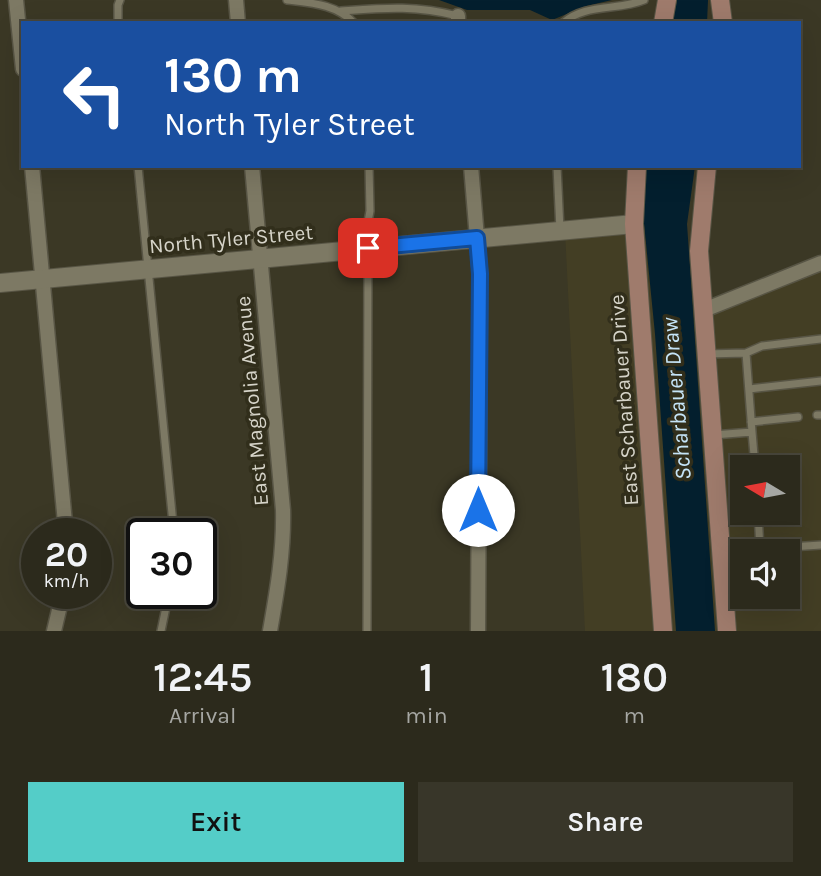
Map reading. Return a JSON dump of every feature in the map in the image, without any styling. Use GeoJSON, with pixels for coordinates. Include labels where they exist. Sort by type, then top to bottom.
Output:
{"type":"FeatureCollection","features":[{"type":"Feature","properties":{"kind":"main road"},"geometry":{"type":"LineString","coordinates":[[663,21],[667,0]]}},
{"type":"Feature","properties":{"kind":"main road"},"geometry":{"type":"LineString","coordinates":[[720,0],[723,21]]}},
{"type":"Feature","properties":{"kind":"main road","name":"East Scharbauer Drive"},"geometry":{"type":"LineString","coordinates":[[637,168],[635,224],[663,631]]}},
{"type":"Feature","properties":{"kind":"main road"},"geometry":{"type":"LineString","coordinates":[[706,168],[699,251],[727,631]]}},
{"type":"Feature","properties":{"kind":"street"},"geometry":{"type":"LineString","coordinates":[[16,0],[21,49]]}},
{"type":"Feature","properties":{"kind":"street"},"geometry":{"type":"LineString","coordinates":[[236,0],[238,21]]}},
{"type":"Feature","properties":{"kind":"street"},"geometry":{"type":"LineString","coordinates":[[32,168],[65,518]]}},
{"type":"Feature","properties":{"kind":"street","name":"East Magnolia Avenue"},"geometry":{"type":"LineString","coordinates":[[252,168],[284,529],[281,568],[270,631]]}},
{"type":"Feature","properties":{"kind":"street"},"geometry":{"type":"LineString","coordinates":[[471,168],[480,274],[478,631]]}},
{"type":"Feature","properties":{"kind":"street","name":"North Tyler Street"},"geometry":{"type":"LineString","coordinates":[[0,283],[635,224]]}},
{"type":"Feature","properties":{"kind":"street"},"geometry":{"type":"LineString","coordinates":[[704,310],[821,264]]}},
{"type":"Feature","properties":{"kind":"street"},"geometry":{"type":"LineString","coordinates":[[54,631],[59,609]]}},
{"type":"Feature","properties":{"kind":"lane"},"geometry":{"type":"LineString","coordinates":[[118,21],[117,5],[120,0]]}},
{"type":"Feature","properties":{"kind":"lane"},"geometry":{"type":"LineString","coordinates":[[287,0],[341,11],[401,7],[438,11],[458,19]]}},
{"type":"Feature","properties":{"kind":"lane"},"geometry":{"type":"LineString","coordinates":[[566,21],[582,11],[608,9],[644,0]]}},
{"type":"Feature","properties":{"kind":"lane"},"geometry":{"type":"LineString","coordinates":[[341,11],[352,21]]}},
{"type":"Feature","properties":{"kind":"lane"},"geometry":{"type":"LineString","coordinates":[[138,168],[172,518]]}},
{"type":"Feature","properties":{"kind":"lane"},"geometry":{"type":"LineString","coordinates":[[367,631],[365,249],[370,211],[369,168]]}},
{"type":"Feature","properties":{"kind":"lane"},"geometry":{"type":"LineString","coordinates":[[557,168],[560,231]]}},
{"type":"Feature","properties":{"kind":"lane"},"geometry":{"type":"LineString","coordinates":[[706,354],[746,353],[762,346],[821,339]]}},
{"type":"Feature","properties":{"kind":"lane"},"geometry":{"type":"LineString","coordinates":[[746,353],[754,455]]}},
{"type":"Feature","properties":{"kind":"lane"},"geometry":{"type":"LineString","coordinates":[[749,389],[821,381]]}},
{"type":"Feature","properties":{"kind":"lane"},"geometry":{"type":"LineString","coordinates":[[751,422],[799,417]]}},
{"type":"Feature","properties":{"kind":"lane"},"geometry":{"type":"LineString","coordinates":[[712,436],[752,432]]}},
{"type":"Feature","properties":{"kind":"lane"},"geometry":{"type":"LineString","coordinates":[[800,547],[821,545]]}},
{"type":"Feature","properties":{"kind":"lane"},"geometry":{"type":"LineString","coordinates":[[723,573],[730,572]]}},
{"type":"Feature","properties":{"kind":"lane"},"geometry":{"type":"LineString","coordinates":[[161,631],[166,609]]}},
{"type":"Feature","properties":{"kind":"shaded area"},"geometry":{"type":"Polygon","coordinates":[[[664,221],[674,331],[821,267],[821,631],[585,631],[565,231],[664,221]]]}},
{"type":"Feature","properties":{"kind":"water"},"geometry":{"type":"Polygon","coordinates":[[[439,0],[612,0],[586,6],[552,20],[530,10],[467,10],[439,0]]]}},
{"type":"Feature","properties":{"kind":"water"},"geometry":{"type":"Polygon","coordinates":[[[677,0],[708,0],[707,21],[672,21],[677,0]]]}},
{"type":"Feature","properties":{"kind":"water","name":"Scharbauer Draw"},"geometry":{"type":"Polygon","coordinates":[[[646,168],[695,168],[687,224],[715,631],[676,631],[655,334],[642,203],[646,168]]]}},
{"type":"Feature","properties":{"kind":"route"},"geometry":{"type":"LineString","coordinates":[[368,248],[477,238],[480,254],[478,510]]}}]}
